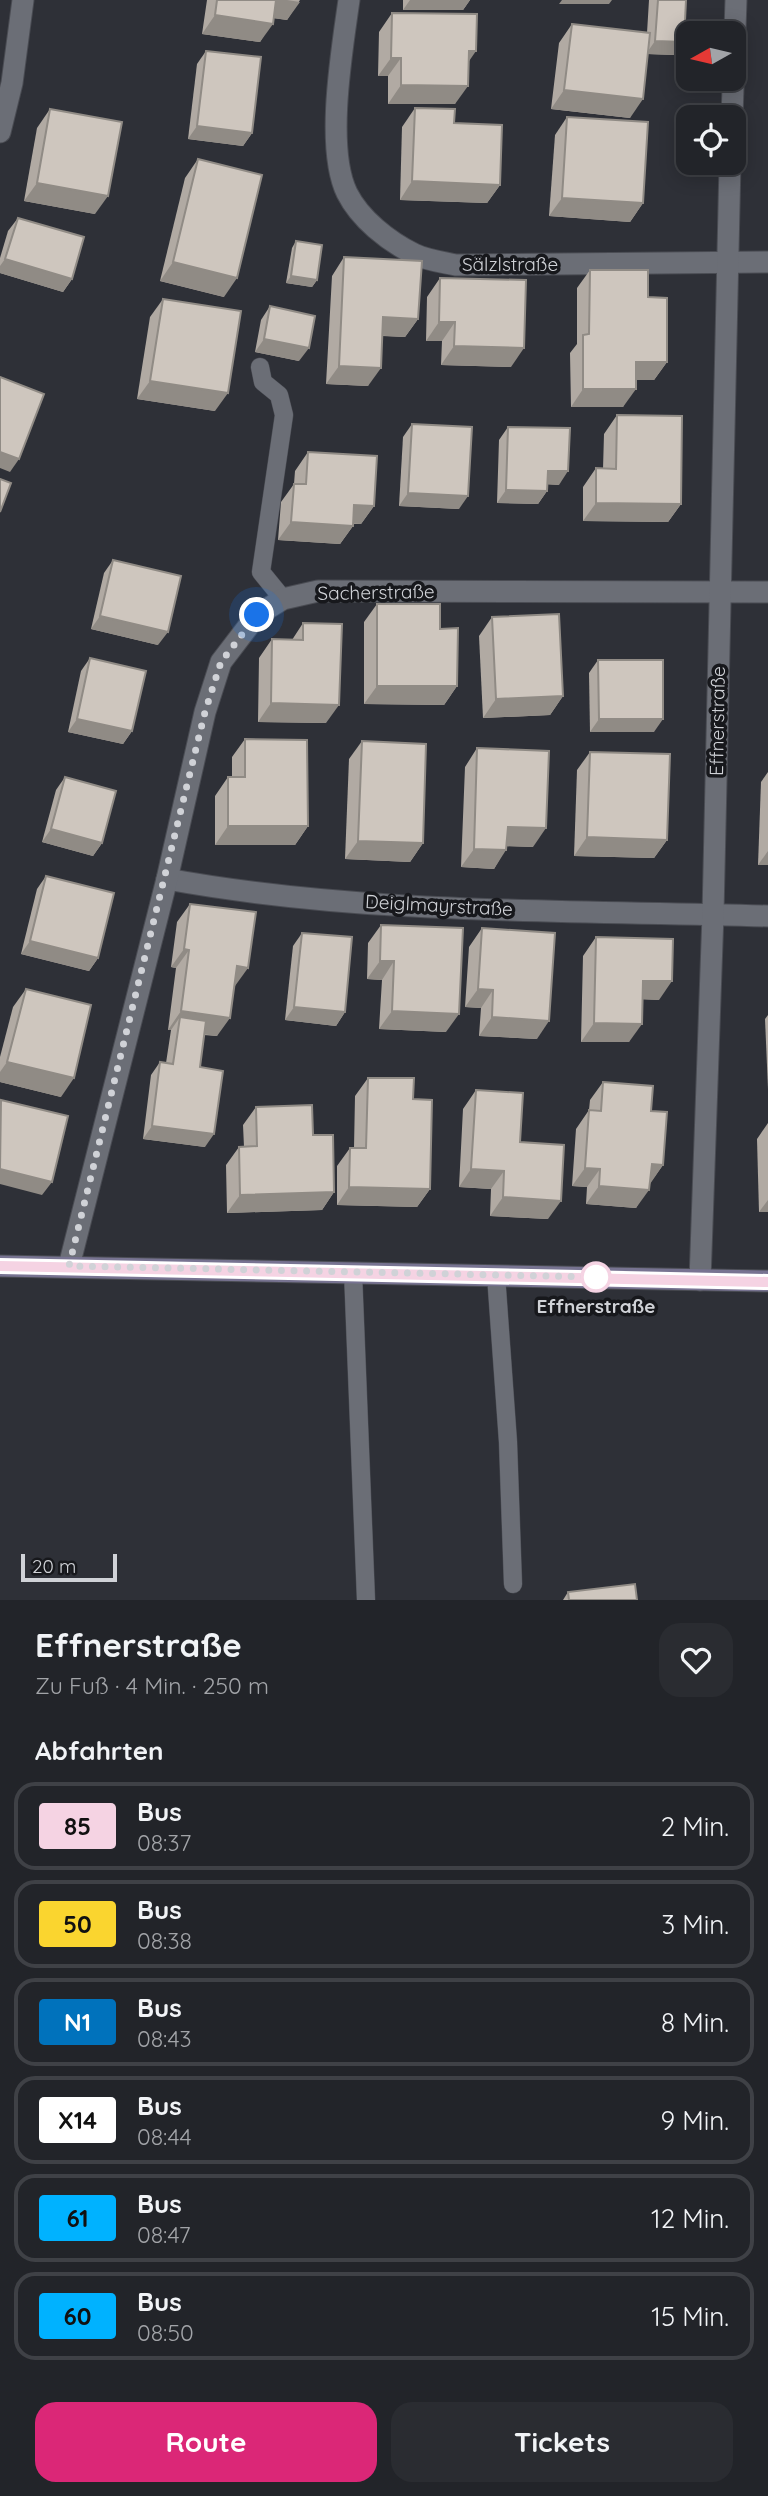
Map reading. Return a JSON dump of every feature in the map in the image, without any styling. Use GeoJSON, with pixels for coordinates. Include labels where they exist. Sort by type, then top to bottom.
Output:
{"type":"FeatureCollection","features":[{"type":"Feature","properties":{"kind":"street"},"geometry":{"type":"LineString","coordinates":[[0,132],[6,82],[23,0]]}},
{"type":"Feature","properties":{"kind":"street","name":"Sälzlstraße"},"geometry":{"type":"LineString","coordinates":[[349,0],[338,77],[338,156],[346,192],[368,223],[415,255],[456,265],[768,262]]}},
{"type":"Feature","properties":{"kind":"street"},"geometry":{"type":"LineString","coordinates":[[732,105],[736,0]]}},
{"type":"Feature","properties":{"kind":"street","name":"Effnerstraße"},"geometry":{"type":"LineString","coordinates":[[700,1280],[713,914],[730,175]]}},
{"type":"Feature","properties":{"kind":"street","name":"Sacherstraße"},"geometry":{"type":"LineString","coordinates":[[69,1266],[167,879],[205,712],[221,662],[257,615],[283,599],[318,591],[768,592]]}},
{"type":"Feature","properties":{"kind":"street","name":"Deiglmayrstraße"},"geometry":{"type":"LineString","coordinates":[[167,879],[245,893],[447,906],[768,916]]}},
{"type":"Feature","properties":{"kind":"street"},"geometry":{"type":"LineString","coordinates":[[0,1266],[768,1282]]}},
{"type":"Feature","properties":{"kind":"lane"},"geometry":{"type":"LineString","coordinates":[[260,367],[263,382],[279,395],[284,415],[261,572],[283,599]]}},
{"type":"Feature","properties":{"kind":"lane"},"geometry":{"type":"LineString","coordinates":[[353,1272],[366,1600]]}},
{"type":"Feature","properties":{"kind":"lane"},"geometry":{"type":"LineString","coordinates":[[496,1275],[508,1442],[513,1584]]}},
{"type":"Feature","properties":{"kind":"building"},"geometry":{"type":"Polygon","coordinates":[[[217,0],[276,0],[273,24],[215,15],[217,0]]]}},
{"type":"Feature","properties":{"kind":"building"},"geometry":{"type":"Polygon","coordinates":[[[658,0],[686,0],[685,21],[676,21],[676,42],[655,41],[658,0]]]}},
{"type":"Feature","properties":{"kind":"building"},"geometry":{"type":"Polygon","coordinates":[[[392,13],[477,14],[476,51],[469,51],[468,86],[401,85],[401,58],[391,58],[392,13]]]}},
{"type":"Feature","properties":{"kind":"building"},"geometry":{"type":"Polygon","coordinates":[[[572,24],[650,33],[643,99],[564,90],[572,24]]]}},
{"type":"Feature","properties":{"kind":"building"},"geometry":{"type":"Polygon","coordinates":[[[206,51],[261,57],[252,133],[197,126],[206,51]]]}},
{"type":"Feature","properties":{"kind":"building"},"geometry":{"type":"Polygon","coordinates":[[[415,108],[455,109],[454,123],[502,125],[500,185],[412,181],[415,108]]]}},
{"type":"Feature","properties":{"kind":"building"},"geometry":{"type":"Polygon","coordinates":[[[50,109],[122,122],[108,196],[37,183],[50,109]]]}},
{"type":"Feature","properties":{"kind":"building"},"geometry":{"type":"Polygon","coordinates":[[[567,117],[648,122],[643,203],[562,198],[567,117]]]}},
{"type":"Feature","properties":{"kind":"building"},"geometry":{"type":"Polygon","coordinates":[[[198,159],[262,175],[237,278],[173,262],[198,159]]]}},
{"type":"Feature","properties":{"kind":"building"},"geometry":{"type":"Polygon","coordinates":[[[18,218],[84,237],[72,279],[5,259],[18,218]]]}},
{"type":"Feature","properties":{"kind":"building"},"geometry":{"type":"Polygon","coordinates":[[[296,241],[322,245],[317,280],[291,276],[296,241]]]}},
{"type":"Feature","properties":{"kind":"building"},"geometry":{"type":"Polygon","coordinates":[[[344,257],[422,261],[418,319],[383,317],[381,368],[339,366],[344,257]]]}},
{"type":"Feature","properties":{"kind":"building"},"geometry":{"type":"Polygon","coordinates":[[[590,270],[648,270],[648,297],[667,298],[667,362],[636,362],[636,389],[583,389],[583,335],[589,334],[590,270]]]}},
{"type":"Feature","properties":{"kind":"building"},"geometry":{"type":"Polygon","coordinates":[[[440,278],[526,280],[524,348],[454,346],[455,322],[439,322],[440,278]]]}},
{"type":"Feature","properties":{"kind":"building"},"geometry":{"type":"Polygon","coordinates":[[[163,299],[241,311],[228,393],[150,381],[163,299]]]}},
{"type":"Feature","properties":{"kind":"building"},"geometry":{"type":"Polygon","coordinates":[[[270,306],[315,316],[309,348],[264,339],[270,306]]]}},
{"type":"Feature","properties":{"kind":"building"},"geometry":{"type":"Polygon","coordinates":[[[0,377],[44,394],[19,459],[0,452],[0,377]]]}},
{"type":"Feature","properties":{"kind":"building"},"geometry":{"type":"Polygon","coordinates":[[[617,415],[682,416],[681,504],[596,503],[596,468],[616,469],[617,415]]]}},
{"type":"Feature","properties":{"kind":"building"},"geometry":{"type":"Polygon","coordinates":[[[412,424],[472,427],[468,496],[408,493],[412,424]]]}},
{"type":"Feature","properties":{"kind":"building"},"geometry":{"type":"Polygon","coordinates":[[[508,427],[570,428],[568,471],[548,471],[547,491],[506,490],[508,427]]]}},
{"type":"Feature","properties":{"kind":"building"},"geometry":{"type":"Polygon","coordinates":[[[308,452],[377,456],[374,506],[354,505],[353,526],[291,522],[294,484],[306,484],[308,452]]]}},
{"type":"Feature","properties":{"kind":"building"},"geometry":{"type":"Polygon","coordinates":[[[0,479],[11,483],[0,512],[0,479]]]}},
{"type":"Feature","properties":{"kind":"building"},"geometry":{"type":"Polygon","coordinates":[[[113,560],[181,576],[168,632],[100,616],[113,560]]]}},
{"type":"Feature","properties":{"kind":"building"},"geometry":{"type":"Polygon","coordinates":[[[377,604],[440,604],[440,629],[458,628],[457,686],[377,686],[377,604]]]}},
{"type":"Feature","properties":{"kind":"building"},"geometry":{"type":"Polygon","coordinates":[[[559,614],[563,696],[496,699],[492,617],[559,614]]]}},
{"type":"Feature","properties":{"kind":"building"},"geometry":{"type":"Polygon","coordinates":[[[303,623],[342,624],[339,705],[271,703],[272,639],[303,640],[303,623]]]}},
{"type":"Feature","properties":{"kind":"building"},"geometry":{"type":"Polygon","coordinates":[[[90,658],[146,671],[132,731],[77,719],[90,658]]]}},
{"type":"Feature","properties":{"kind":"building"},"geometry":{"type":"Polygon","coordinates":[[[598,660],[663,660],[663,719],[599,719],[598,660]]]}},
{"type":"Feature","properties":{"kind":"building"},"geometry":{"type":"Polygon","coordinates":[[[245,739],[307,740],[308,826],[228,826],[228,777],[245,777],[245,739]]]}},
{"type":"Feature","properties":{"kind":"building"},"geometry":{"type":"Polygon","coordinates":[[[362,741],[426,744],[423,843],[358,841],[362,741]]]}},
{"type":"Feature","properties":{"kind":"building"},"geometry":{"type":"Polygon","coordinates":[[[477,748],[549,751],[546,828],[508,827],[506,850],[474,849],[477,748]]]}},
{"type":"Feature","properties":{"kind":"building"},"geometry":{"type":"Polygon","coordinates":[[[590,752],[670,754],[667,840],[587,837],[590,752]]]}},
{"type":"Feature","properties":{"kind":"building"},"geometry":{"type":"Polygon","coordinates":[[[65,777],[116,791],[102,843],[51,829],[65,777]]]}},
{"type":"Feature","properties":{"kind":"building"},"geometry":{"type":"Polygon","coordinates":[[[46,876],[114,893],[98,958],[30,941],[46,876]]]}},
{"type":"Feature","properties":{"kind":"building"},"geometry":{"type":"Polygon","coordinates":[[[190,904],[256,912],[248,968],[237,966],[230,1018],[181,1011],[189,950],[184,949],[190,904]]]}},
{"type":"Feature","properties":{"kind":"building"},"geometry":{"type":"Polygon","coordinates":[[[381,925],[463,928],[459,1014],[392,1011],[394,961],[380,961],[381,925]]]}},
{"type":"Feature","properties":{"kind":"building"},"geometry":{"type":"Polygon","coordinates":[[[482,928],[555,933],[549,1021],[492,1017],[493,990],[478,989],[482,928]]]}},
{"type":"Feature","properties":{"kind":"building"},"geometry":{"type":"Polygon","coordinates":[[[302,933],[352,937],[345,1012],[294,1007],[302,933]]]}},
{"type":"Feature","properties":{"kind":"building"},"geometry":{"type":"Polygon","coordinates":[[[596,937],[673,939],[672,981],[643,981],[642,1024],[594,1023],[596,937]]]}},
{"type":"Feature","properties":{"kind":"building"},"geometry":{"type":"Polygon","coordinates":[[[26,989],[91,1005],[74,1078],[7,1062],[26,989]]]}},
{"type":"Feature","properties":{"kind":"building"},"geometry":{"type":"Polygon","coordinates":[[[180,1017],[206,1021],[200,1067],[223,1071],[214,1134],[152,1126],[160,1062],[173,1064],[180,1017]]]}},
{"type":"Feature","properties":{"kind":"building"},"geometry":{"type":"Polygon","coordinates":[[[368,1078],[414,1078],[413,1099],[432,1100],[430,1189],[349,1187],[350,1148],[366,1148],[368,1078]]]}},
{"type":"Feature","properties":{"kind":"building"},"geometry":{"type":"Polygon","coordinates":[[[603,1082],[653,1086],[651,1111],[667,1112],[663,1165],[652,1164],[649,1190],[599,1186],[600,1169],[585,1168],[589,1110],[601,1111],[603,1082]]]}},
{"type":"Feature","properties":{"kind":"building"},"geometry":{"type":"Polygon","coordinates":[[[476,1090],[523,1093],[520,1142],[564,1145],[561,1201],[503,1197],[504,1171],[471,1169],[476,1090]]]}},
{"type":"Feature","properties":{"kind":"building"},"geometry":{"type":"Polygon","coordinates":[[[1,1100],[68,1116],[52,1182],[0,1169],[1,1100]]]}},
{"type":"Feature","properties":{"kind":"building"},"geometry":{"type":"Polygon","coordinates":[[[312,1105],[313,1135],[333,1135],[334,1192],[240,1195],[239,1147],[257,1146],[256,1107],[312,1105]]]}},
{"type":"Feature","properties":{"kind":"building"},"geometry":{"type":"Polygon","coordinates":[[[635,1584],[637,1600],[569,1600],[568,1592],[635,1584]]]}},
{"type":"Feature","properties":{"kind":"bus line","name":"85"},"geometry":{"type":"LineString","coordinates":[[0,1266],[768,1282]]}},
{"type":"Feature","properties":{"kind":"place","name":"Effnerstraße"},"geometry":{"type":"Point","coordinates":[596,1277]}},
{"type":"Feature","properties":{"kind":"route"},"geometry":{"type":"LineString","coordinates":[[257,615],[221,662],[205,712],[167,879],[69,1266],[596,1277]]}}]}
